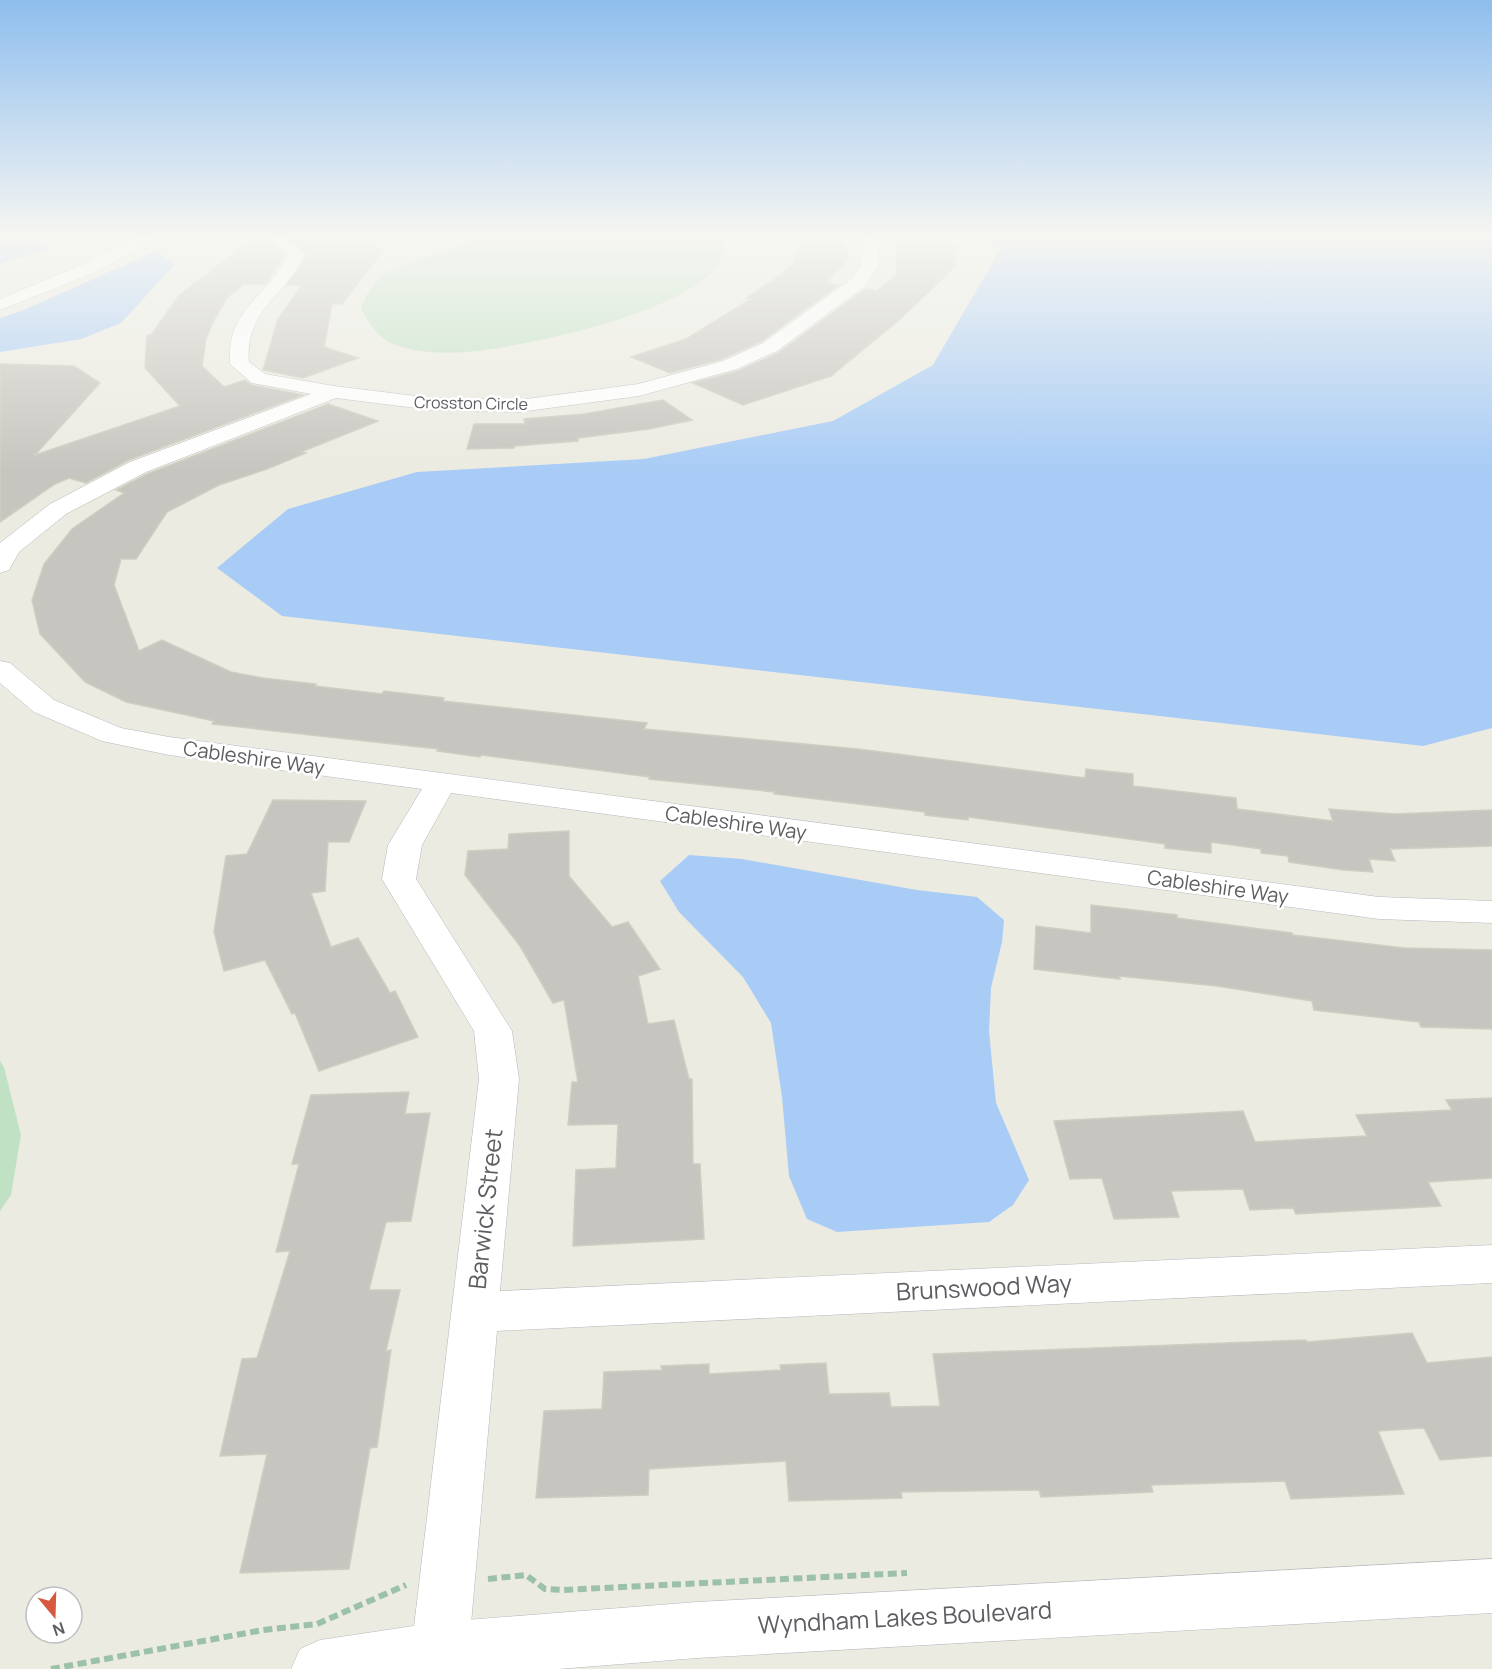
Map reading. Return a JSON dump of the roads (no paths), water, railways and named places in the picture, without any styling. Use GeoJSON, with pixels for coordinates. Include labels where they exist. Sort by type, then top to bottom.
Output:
{"type":"FeatureCollection","features":[{"type":"Feature","properties":{"kind":"street","name":"Crosston Circle"},"geometry":{"type":"LineString","coordinates":[[248,315],[236,348],[240,364],[259,379],[334,392],[432,404],[519,406],[639,390],[730,365],[770,347],[814,315]]}},
{"type":"Feature","properties":{"kind":"street"},"geometry":{"type":"LineString","coordinates":[[3,554],[58,509],[138,467],[334,392]]}},
{"type":"Feature","properties":{"kind":"street","name":"Cableshire Way"},"geometry":{"type":"LineString","coordinates":[[0,671],[44,706],[113,735],[169,746],[1379,908],[1492,912]]}},
{"type":"Feature","properties":{"kind":"street","name":"Barwick Street"},"geometry":{"type":"LineString","coordinates":[[439,1659],[499,1079],[493,1031],[399,879],[405,845],[441,784]]}},
{"type":"Feature","properties":{"kind":"street","name":"Brunswood Way"},"geometry":{"type":"LineString","coordinates":[[476,1312],[1492,1264]]}},
{"type":"Feature","properties":{"kind":"street","name":"Wyndham Lakes Boulevard"},"geometry":{"type":"LineString","coordinates":[[320,1669],[439,1659],[708,1629],[1492,1586]]}},
{"type":"Feature","properties":{"kind":"water"},"geometry":{"type":"Polygon","coordinates":[[[9,315],[128,315],[121,323],[81,339],[0,352],[0,318],[9,315]]]}},
{"type":"Feature","properties":{"kind":"water"},"geometry":{"type":"Polygon","coordinates":[[[962,315],[1492,315],[1492,728],[1423,746],[282,616],[217,568],[288,509],[417,472],[644,459],[833,421],[933,365],[962,315]]]}},
{"type":"Feature","properties":{"kind":"water"},"geometry":{"type":"Polygon","coordinates":[[[689,855],[742,859],[917,890],[977,897],[1004,920],[1002,942],[991,988],[989,1031],[996,1103],[1029,1180],[1013,1205],[989,1222],[837,1232],[807,1219],[789,1176],[782,1097],[771,1023],[743,977],[679,912],[660,881],[689,855]]]}}]}
